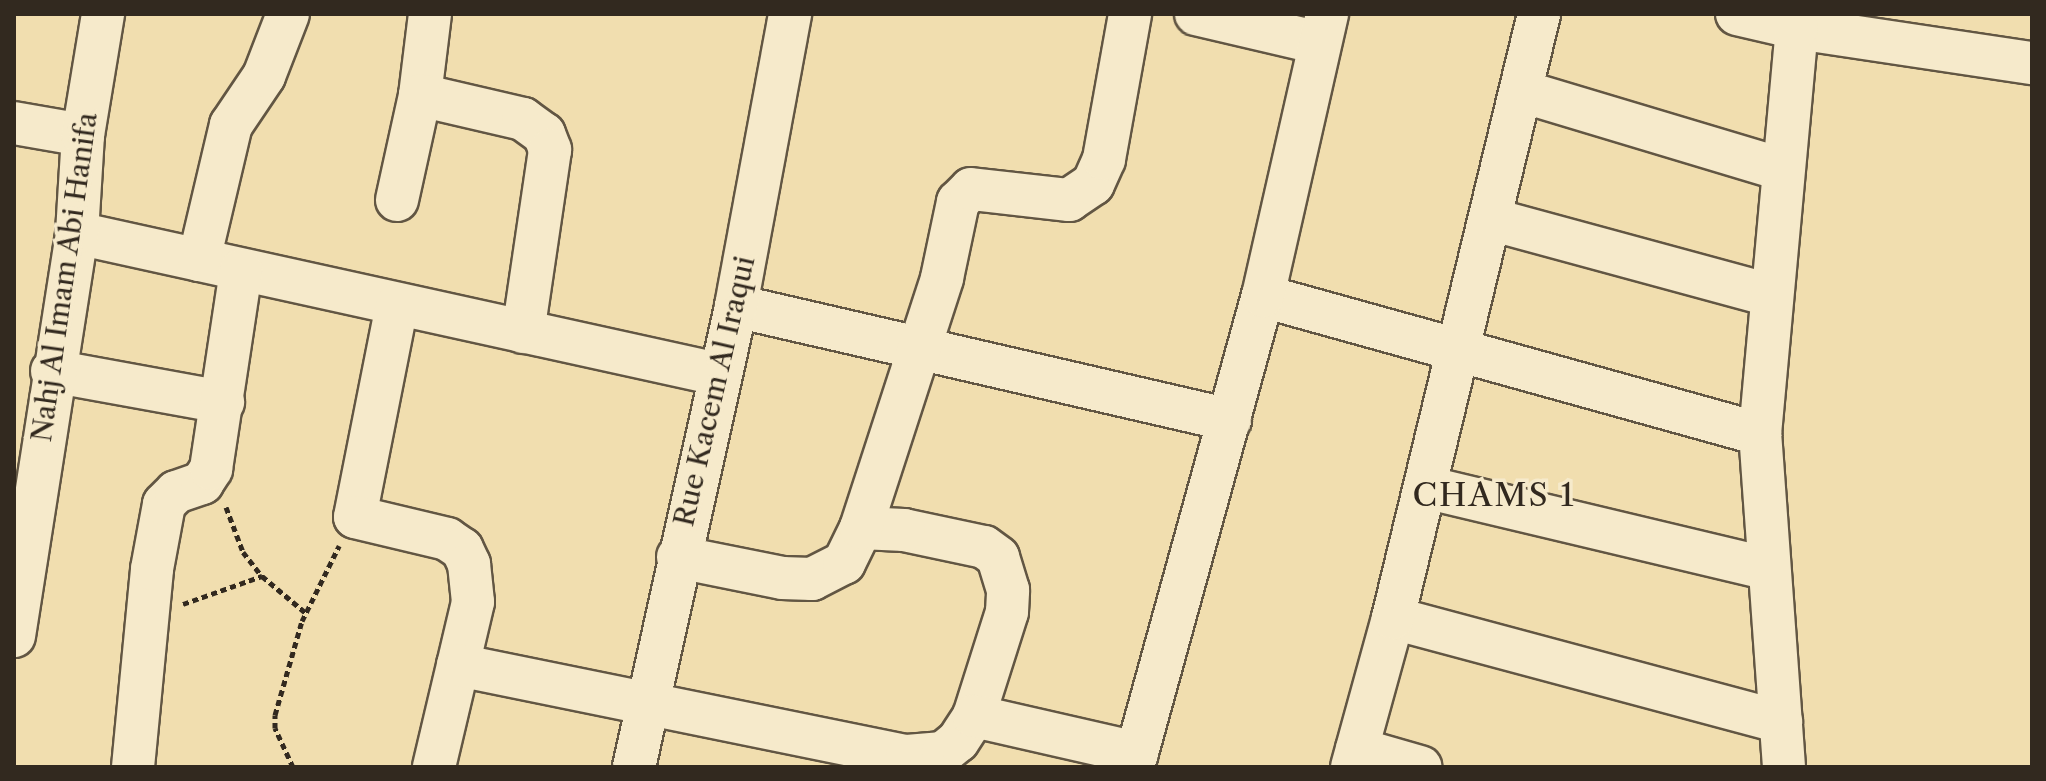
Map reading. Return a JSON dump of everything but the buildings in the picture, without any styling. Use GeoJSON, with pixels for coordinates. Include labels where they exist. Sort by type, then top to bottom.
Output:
{"type":"FeatureCollection","features":[{"type":"Feature","properties":{"kind":"street","name":"Nahj Al Imam Abi Hanifa"},"geometry":{"type":"LineString","coordinates":[[14,636],[24,493],[52,371],[77,233],[83,135],[103,14]]}},
{"type":"Feature","properties":{"kind":"street"},"geometry":{"type":"LineString","coordinates":[[199,260],[231,125],[264,76],[288,14]]}},
{"type":"Feature","properties":{"kind":"street"},"geometry":{"type":"LineString","coordinates":[[397,200],[420,95],[430,14]]}},
{"type":"Feature","properties":{"kind":"street","name":"Rue Kacem Al Iraqui"},"geometry":{"type":"LineString","coordinates":[[634,767],[718,374],[736,306],[790,14]]}},
{"type":"Feature","properties":{"kind":"street"},"geometry":{"type":"LineString","coordinates":[[678,557],[782,578],[812,579],[844,563],[861,528],[915,349],[942,278],[954,210],[971,189],[1069,200],[1093,184],[1104,159],[1130,14]]}},
{"type":"Feature","properties":{"kind":"street"},"geometry":{"type":"LineString","coordinates":[[974,716],[1135,760],[1263,296],[1323,29],[1196,14]]}},
{"type":"Feature","properties":{"kind":"street"},"geometry":{"type":"LineString","coordinates":[[1420,767],[1354,758],[1393,618],[1455,349],[1539,14]]}},
{"type":"Feature","properties":{"kind":"street"},"geometry":{"type":"LineString","coordinates":[[1737,14],[2032,63]]}},
{"type":"Feature","properties":{"kind":"street"},"geometry":{"type":"LineString","coordinates":[[1784,767],[1766,568],[1760,434],[1793,21]]}},
{"type":"Feature","properties":{"kind":"street"},"geometry":{"type":"LineString","coordinates":[[1521,91],[1781,169]]}},
{"type":"Feature","properties":{"kind":"street"},"geometry":{"type":"LineString","coordinates":[[420,95],[523,119],[544,134],[551,169],[523,332]]}},
{"type":"Feature","properties":{"kind":"street"},"geometry":{"type":"LineString","coordinates":[[14,123],[83,135]]}},
{"type":"Feature","properties":{"kind":"street"},"geometry":{"type":"LineString","coordinates":[[1490,219],[1770,295]]}},
{"type":"Feature","properties":{"kind":"street"},"geometry":{"type":"LineString","coordinates":[[77,233],[718,374]]}},
{"type":"Feature","properties":{"kind":"street"},"geometry":{"type":"LineString","coordinates":[[133,767],[164,504],[176,492],[202,483],[211,469],[241,270]]}},
{"type":"Feature","properties":{"kind":"street"},"geometry":{"type":"LineString","coordinates":[[1263,296],[1760,434]]}},
{"type":"Feature","properties":{"kind":"street"},"geometry":{"type":"LineString","coordinates":[[397,305],[355,517],[447,539],[462,549],[473,602],[434,767]]}},
{"type":"Feature","properties":{"kind":"street"},"geometry":{"type":"LineString","coordinates":[[736,306],[1230,420]]}},
{"type":"Feature","properties":{"kind":"street"},"geometry":{"type":"LineString","coordinates":[[52,371],[223,402]]}},
{"type":"Feature","properties":{"kind":"street"},"geometry":{"type":"LineString","coordinates":[[1425,487],[1766,568]]}},
{"type":"Feature","properties":{"kind":"street"},"geometry":{"type":"LineString","coordinates":[[458,665],[646,700],[799,750],[926,758],[958,741],[974,716],[1007,612],[1008,590],[998,557],[984,547],[904,530],[861,528]]}},
{"type":"Feature","properties":{"kind":"street"},"geometry":{"type":"LineString","coordinates":[[1393,618],[1781,722]]}},
{"type":"Feature","properties":{"kind":"path"},"geometry":{"type":"LineString","coordinates":[[211,469],[243,552],[262,576],[306,613]]}},
{"type":"Feature","properties":{"kind":"path"},"geometry":{"type":"LineString","coordinates":[[293,767],[275,728],[275,715],[306,613],[355,517]]}},
{"type":"Feature","properties":{"kind":"path"},"geometry":{"type":"LineString","coordinates":[[149,615],[262,576]]}},
{"type":"Feature","properties":{"kind":"district","name":"CHAMS 1"},"geometry":{"type":"Point","coordinates":[1494,495]}}]}
